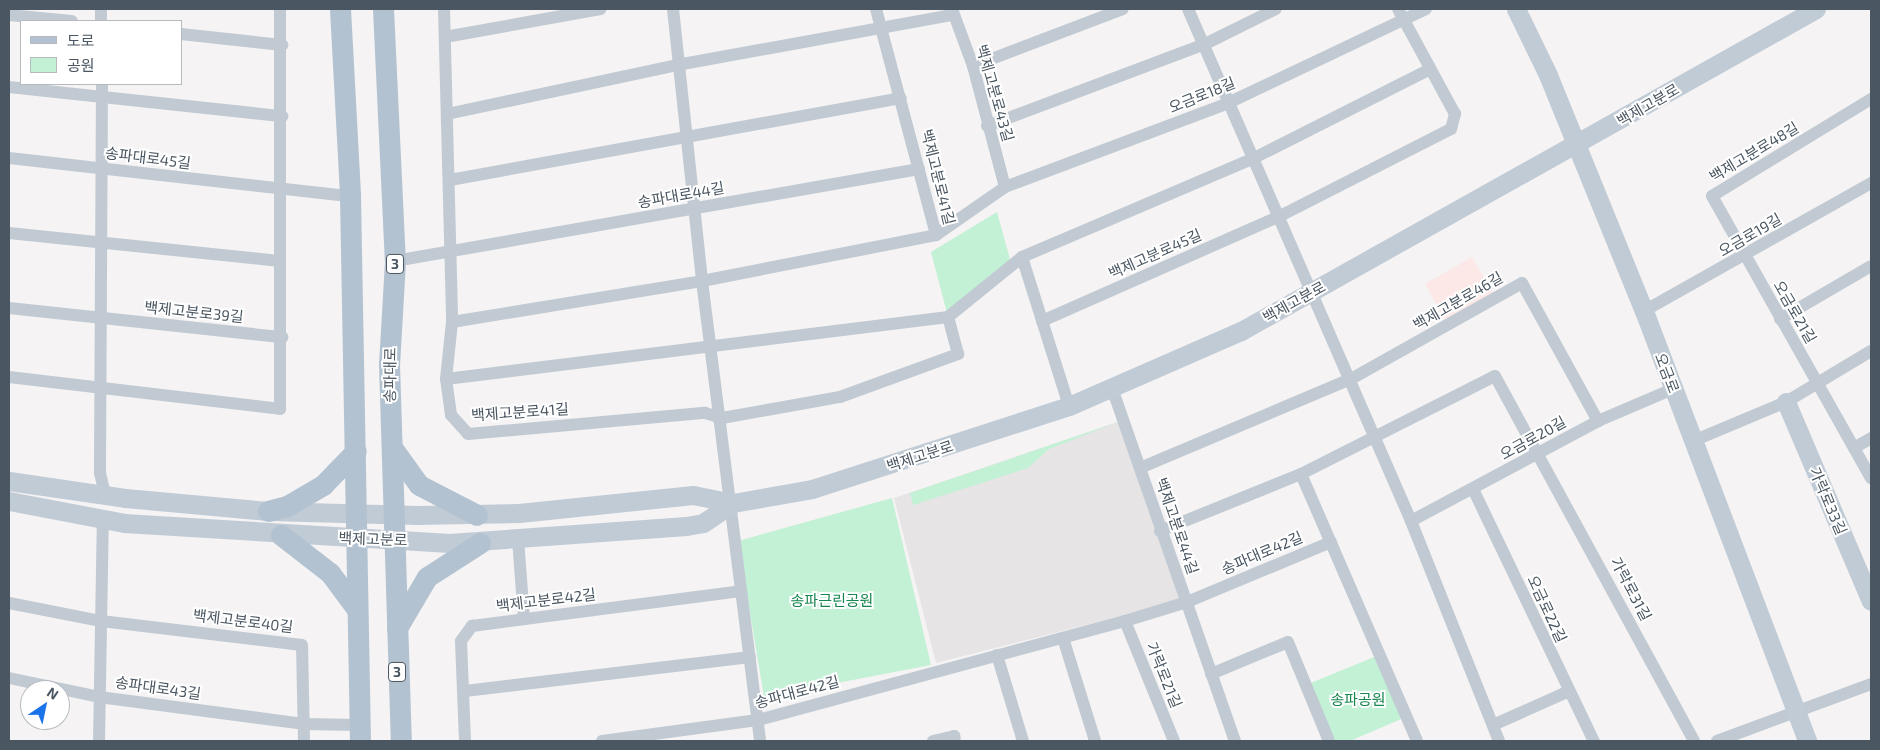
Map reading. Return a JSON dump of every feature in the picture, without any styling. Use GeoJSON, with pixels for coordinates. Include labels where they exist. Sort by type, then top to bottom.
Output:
{"type":"FeatureCollection","features":[{"type":"Feature","properties":{"kind":"main road"},"geometry":{"type":"LineString","coordinates":[[340,9],[350,196],[356,451],[356,608],[360,733]]}},
{"type":"Feature","properties":{"kind":"main road","name":"송파대로"},"geometry":{"type":"LineString","coordinates":[[383,9],[395,261],[390,444],[401,741]]}},
{"type":"Feature","properties":{"kind":"main road","name":"오금로"},"geometry":{"type":"LineString","coordinates":[[1516,9],[1576,146],[1644,312],[1807,741]]}},
{"type":"Feature","properties":{"kind":"main road","name":"백제고분로"},"geometry":{"type":"LineString","coordinates":[[9,502],[104,521],[281,535],[480,543],[703,523],[733,503],[848,479],[1069,406],[1241,331],[1576,146],[1816,9]]}},
{"type":"Feature","properties":{"kind":"main road","name":"가락로33길"},"geometry":{"type":"LineString","coordinates":[[1786,402],[1871,601]]}},
{"type":"Feature","properties":{"kind":"main road"},"geometry":{"type":"LineString","coordinates":[[390,444],[419,485],[477,515]]}},
{"type":"Feature","properties":{"kind":"main road"},"geometry":{"type":"LineString","coordinates":[[268,511],[287,506],[323,485],[356,451]]}},
{"type":"Feature","properties":{"kind":"main road","name":"백제고분로"},"geometry":{"type":"LineString","coordinates":[[9,480],[105,495],[268,511],[393,511],[477,515],[693,495],[733,503]]}},
{"type":"Feature","properties":{"kind":"main road"},"geometry":{"type":"LineString","coordinates":[[281,535],[330,573],[356,608]]}},
{"type":"Feature","properties":{"kind":"main road"},"geometry":{"type":"LineString","coordinates":[[396,630],[427,577],[480,543]]}},
{"type":"Feature","properties":{"kind":"street"},"geometry":{"type":"LineString","coordinates":[[9,377],[280,409],[282,337],[280,261],[283,192],[280,9]]}},
{"type":"Feature","properties":{"kind":"street"},"geometry":{"type":"LineString","coordinates":[[444,9],[450,180],[452,322],[446,379],[712,348],[948,317],[1022,257],[1252,159],[1430,69],[1401,14]]}},
{"type":"Feature","properties":{"kind":"street"},"geometry":{"type":"LineString","coordinates":[[445,37],[600,9]]}},
{"type":"Feature","properties":{"kind":"street"},"geometry":{"type":"LineString","coordinates":[[673,9],[677,66],[696,208],[702,282],[733,503],[741,591],[760,741]]}},
{"type":"Feature","properties":{"kind":"street","name":"백제고분로41길"},"geometry":{"type":"LineString","coordinates":[[452,322],[702,282],[936,235],[876,9]]}},
{"type":"Feature","properties":{"kind":"street"},"geometry":{"type":"LineString","coordinates":[[973,66],[1123,9]]}},
{"type":"Feature","properties":{"kind":"street"},"geometry":{"type":"LineString","coordinates":[[1188,9],[1252,159],[1314,291],[1411,521],[1499,741]]}},
{"type":"Feature","properties":{"kind":"street"},"geometry":{"type":"LineString","coordinates":[[987,126],[1203,45],[1276,9]]}},
{"type":"Feature","properties":{"kind":"street","name":"오금로18길"},"geometry":{"type":"LineString","coordinates":[[936,235],[1005,187],[1228,103],[1401,14],[1426,9]]}},
{"type":"Feature","properties":{"kind":"street"},"geometry":{"type":"LineString","coordinates":[[447,114],[677,66],[883,30],[953,12]]}},
{"type":"Feature","properties":{"kind":"street","name":"백제고분로43길"},"geometry":{"type":"LineString","coordinates":[[953,12],[973,66],[987,126],[1005,187]]}},
{"type":"Feature","properties":{"kind":"street"},"geometry":{"type":"LineString","coordinates":[[9,15],[62,20]]}},
{"type":"Feature","properties":{"kind":"street"},"geometry":{"type":"LineString","coordinates":[[182,34],[282,45]]}},
{"type":"Feature","properties":{"kind":"street","name":"백제고분로45길"},"geometry":{"type":"LineString","coordinates":[[1042,321],[1280,216],[1451,129],[1455,114],[1430,69]]}},
{"type":"Feature","properties":{"kind":"street"},"geometry":{"type":"LineString","coordinates":[[9,87],[102,90],[282,116]]}},
{"type":"Feature","properties":{"kind":"street"},"geometry":{"type":"LineString","coordinates":[[102,90],[100,473],[105,495]]}},
{"type":"Feature","properties":{"kind":"street"},"geometry":{"type":"LineString","coordinates":[[450,180],[901,98]]}},
{"type":"Feature","properties":{"kind":"street","name":"백제고분로48길"},"geometry":{"type":"LineString","coordinates":[[1745,258],[1712,196],[1871,99]]}},
{"type":"Feature","properties":{"kind":"street","name":"송파대로45길"},"geometry":{"type":"LineString","coordinates":[[9,158],[283,192],[350,196]]}},
{"type":"Feature","properties":{"kind":"street","name":"송파대로44길"},"geometry":{"type":"LineString","coordinates":[[395,261],[450,253],[919,169]]}},
{"type":"Feature","properties":{"kind":"street","name":"오금로19길"},"geometry":{"type":"LineString","coordinates":[[1644,312],[1745,258],[1871,183]]}},
{"type":"Feature","properties":{"kind":"street"},"geometry":{"type":"LineString","coordinates":[[9,233],[280,261]]}},
{"type":"Feature","properties":{"kind":"street"},"geometry":{"type":"LineString","coordinates":[[1022,257],[1069,406]]}},
{"type":"Feature","properties":{"kind":"street","name":"오금로21길"},"geometry":{"type":"LineString","coordinates":[[1745,258],[1871,478]]}},
{"type":"Feature","properties":{"kind":"street"},"geometry":{"type":"LineString","coordinates":[[1780,319],[1871,266]]}},
{"type":"Feature","properties":{"kind":"street","name":"백제고분로46길"},"geometry":{"type":"LineString","coordinates":[[1140,468],[1351,380],[1522,283],[1598,421]]}},
{"type":"Feature","properties":{"kind":"street","name":"백제고분로39길"},"geometry":{"type":"LineString","coordinates":[[9,308],[282,337]]}},
{"type":"Feature","properties":{"kind":"street","name":"백제고분로41길"},"geometry":{"type":"LineString","coordinates":[[446,379],[450,415],[468,434],[705,413],[722,418],[840,397],[958,354],[948,317]]}},
{"type":"Feature","properties":{"kind":"street"},"geometry":{"type":"LineString","coordinates":[[1693,441],[1786,402],[1871,351]]}},
{"type":"Feature","properties":{"kind":"street"},"geometry":{"type":"LineString","coordinates":[[1160,531],[1301,474],[1376,439],[1495,376],[1539,453]]}},
{"type":"Feature","properties":{"kind":"street","name":"백제고분로44길"},"geometry":{"type":"LineString","coordinates":[[1112,388],[1160,531],[1187,602],[1235,741]]}},
{"type":"Feature","properties":{"kind":"street","name":"오금로20길"},"geometry":{"type":"LineString","coordinates":[[1411,521],[1598,421],[1674,389]]}},
{"type":"Feature","properties":{"kind":"street"},"geometry":{"type":"LineString","coordinates":[[1854,448],[1871,438]]}},
{"type":"Feature","properties":{"kind":"street","name":"가락로31길"},"geometry":{"type":"LineString","coordinates":[[1539,453],[1694,741]]}},
{"type":"Feature","properties":{"kind":"street"},"geometry":{"type":"LineString","coordinates":[[1301,474],[1417,741]]}},
{"type":"Feature","properties":{"kind":"street","name":"오금로22길"},"geometry":{"type":"LineString","coordinates":[[1473,489],[1567,692],[1594,741]]}},
{"type":"Feature","properties":{"kind":"street"},"geometry":{"type":"LineString","coordinates":[[99,741],[104,521]]}},
{"type":"Feature","properties":{"kind":"street"},"geometry":{"type":"LineString","coordinates":[[518,539],[524,620]]}},
{"type":"Feature","properties":{"kind":"street","name":"송파대로42길"},"geometry":{"type":"LineString","coordinates":[[602,741],[758,720],[1063,638],[1187,602],[1331,542]]}},
{"type":"Feature","properties":{"kind":"street","name":"백제고분로42길"},"geometry":{"type":"LineString","coordinates":[[465,741],[465,690],[461,641],[472,626],[741,591]]}},
{"type":"Feature","properties":{"kind":"street","name":"백제고분로40길"},"geometry":{"type":"LineString","coordinates":[[9,602],[101,621],[302,645],[303,724]]}},
{"type":"Feature","properties":{"kind":"street","name":"가락로21길"},"geometry":{"type":"LineString","coordinates":[[1125,621],[1174,741]]}},
{"type":"Feature","properties":{"kind":"street"},"geometry":{"type":"LineString","coordinates":[[1063,638],[1095,741]]}},
{"type":"Feature","properties":{"kind":"street"},"geometry":{"type":"LineString","coordinates":[[1211,674],[1288,642],[1329,741]]}},
{"type":"Feature","properties":{"kind":"street"},"geometry":{"type":"LineString","coordinates":[[997,655],[1023,741]]}},
{"type":"Feature","properties":{"kind":"street"},"geometry":{"type":"LineString","coordinates":[[465,690],[750,657]]}},
{"type":"Feature","properties":{"kind":"street","name":"송파대로43길"},"geometry":{"type":"LineString","coordinates":[[9,678],[99,697],[360,733]]}},
{"type":"Feature","properties":{"kind":"street"},"geometry":{"type":"LineString","coordinates":[[1717,741],[1795,710],[1871,684]]}},
{"type":"Feature","properties":{"kind":"street"},"geometry":{"type":"LineString","coordinates":[[1493,725],[1567,692]]}},
{"type":"Feature","properties":{"kind":"street"},"geometry":{"type":"LineString","coordinates":[[303,724],[304,741]]}},
{"type":"Feature","properties":{"kind":"street"},"geometry":{"type":"LineString","coordinates":[[933,741],[954,738]]}},
{"type":"Feature","properties":{"kind":"shaded area"},"geometry":{"type":"Polygon","coordinates":[[[1472,257],[1494,294],[1446,321],[1425,284],[1472,257]]]}},
{"type":"Feature","properties":{"kind":"shaded area"},"geometry":{"type":"Polygon","coordinates":[[[1118,422],[1180,601],[936,663],[894,498],[1118,422]]]}},
{"type":"Feature","properties":{"kind":"green space"},"geometry":{"type":"Polygon","coordinates":[[[997,212],[1011,263],[947,313],[931,252],[997,212]]]}},
{"type":"Feature","properties":{"kind":"green space"},"geometry":{"type":"Polygon","coordinates":[[[1118,422],[1049,449],[1028,468],[913,505],[910,493],[1118,422]]]}},
{"type":"Feature","properties":{"kind":"green space","name":"송파근린공원"},"geometry":{"type":"Polygon","coordinates":[[[892,498],[931,665],[764,697],[738,541],[892,498]]]}},
{"type":"Feature","properties":{"kind":"green space","name":"송파공원"},"geometry":{"type":"Polygon","coordinates":[[[1379,655],[1406,717],[1350,741],[1329,741],[1306,685],[1379,655]]]}}]}
